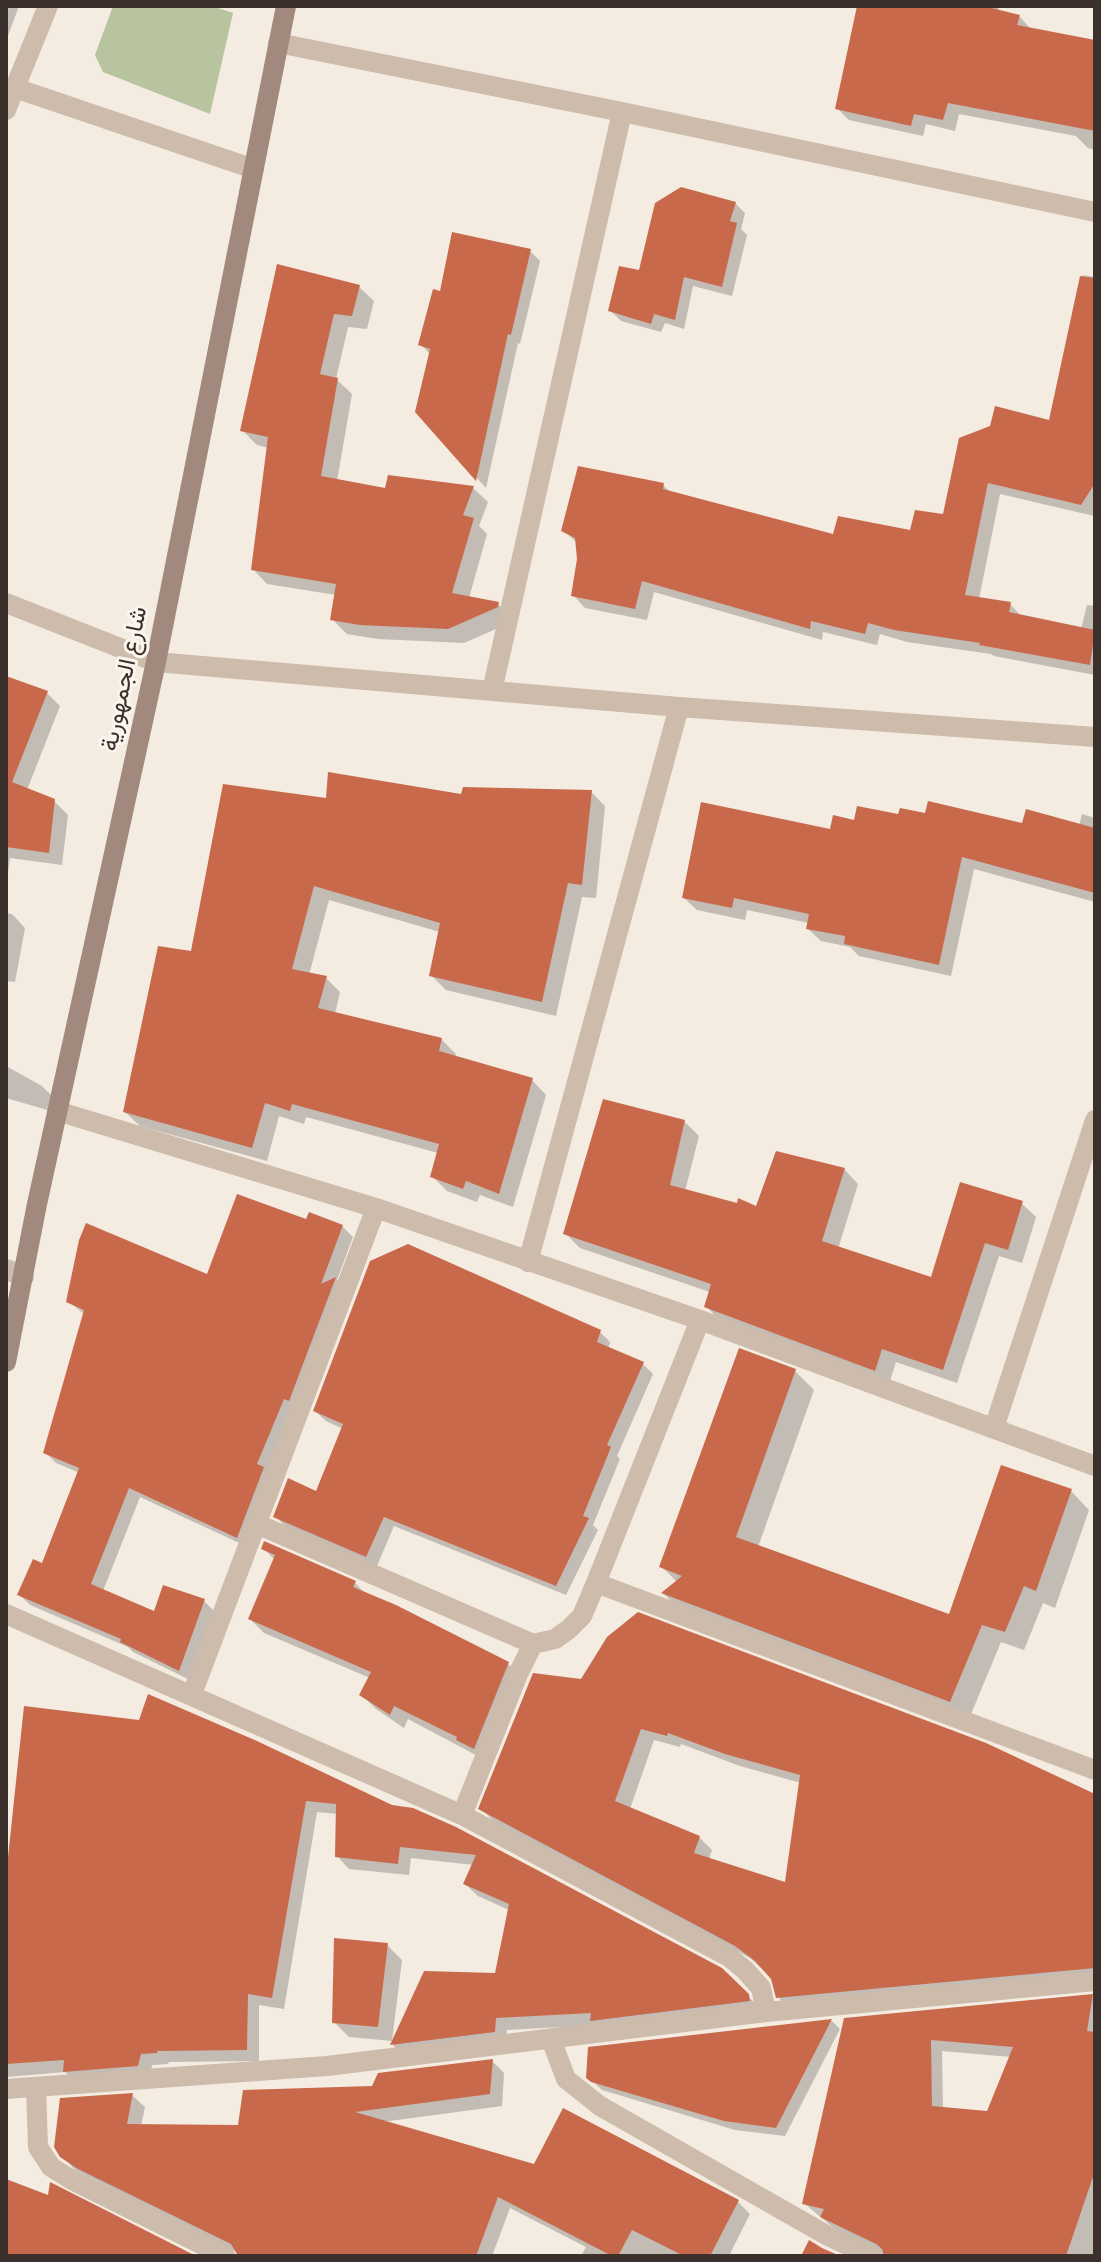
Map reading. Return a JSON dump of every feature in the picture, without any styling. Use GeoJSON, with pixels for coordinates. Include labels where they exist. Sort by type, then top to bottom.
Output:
{"type":"FeatureCollection","features":[{"type":"Feature","properties":{"kind":"main road","name":"شارع الجمهورية"},"geometry":{"type":"LineString","coordinates":[[6,1362],[15,1273],[57,1111],[156,662],[286,6]]}},
{"type":"Feature","properties":{"kind":"street"},"geometry":{"type":"LineString","coordinates":[[6,110],[48,6]]}},
{"type":"Feature","properties":{"kind":"street"},"geometry":{"type":"LineString","coordinates":[[278,43],[1095,212]]}},
{"type":"Feature","properties":{"kind":"street"},"geometry":{"type":"LineString","coordinates":[[15,88],[254,169]]}},
{"type":"Feature","properties":{"kind":"street"},"geometry":{"type":"LineString","coordinates":[[492,691],[622,112]]}},
{"type":"Feature","properties":{"kind":"street"},"geometry":{"type":"LineString","coordinates":[[6,603],[156,662],[679,707],[1095,737]]}},
{"type":"Feature","properties":{"kind":"street"},"geometry":{"type":"LineString","coordinates":[[528,1262],[679,707]]}},
{"type":"Feature","properties":{"kind":"street"},"geometry":{"type":"LineString","coordinates":[[57,1111],[376,1208],[700,1320],[1095,1466]]}},
{"type":"Feature","properties":{"kind":"street"},"geometry":{"type":"LineString","coordinates":[[994,1428],[1095,1120]]}},
{"type":"Feature","properties":{"kind":"street"},"geometry":{"type":"LineString","coordinates":[[192,1694],[376,1208]]}},
{"type":"Feature","properties":{"kind":"street"},"geometry":{"type":"LineString","coordinates":[[257,1524],[533,1644],[555,1639],[582,1616],[700,1320]]}},
{"type":"Feature","properties":{"kind":"street"},"geometry":{"type":"LineString","coordinates":[[596,1583],[1095,1770]]}},
{"type":"Feature","properties":{"kind":"street"},"geometry":{"type":"LineString","coordinates":[[6,1614],[462,1815],[729,1957],[761,1988],[766,2012]]}},
{"type":"Feature","properties":{"kind":"street"},"geometry":{"type":"LineString","coordinates":[[462,1815],[533,1644]]}},
{"type":"Feature","properties":{"kind":"street"},"geometry":{"type":"LineString","coordinates":[[6,2089],[327,2066],[766,2012],[1095,1981]]}},
{"type":"Feature","properties":{"kind":"street"},"geometry":{"type":"LineString","coordinates":[[551,2039],[566,2079],[600,2106],[828,2236],[871,2256]]}},
{"type":"Feature","properties":{"kind":"street"},"geometry":{"type":"LineString","coordinates":[[36,2087],[38,2147],[51,2167],[225,2256]]}},
{"type":"Feature","properties":{"kind":"green space"},"geometry":{"type":"Polygon","coordinates":[[[113,6],[212,6],[233,13],[210,114],[103,72],[95,55],[113,6]]]}},
{"type":"Feature","properties":{"kind":"building"},"geometry":{"type":"Polygon","coordinates":[[[857,6],[983,6],[1020,15],[1017,25],[1095,40],[1095,131],[948,103],[943,120],[914,114],[911,126],[835,109],[857,6]]]}},
{"type":"Feature","properties":{"kind":"building"},"geometry":{"type":"Polygon","coordinates":[[[681,187],[736,202],[730,221],[737,223],[722,287],[684,277],[675,320],[654,314],[651,324],[608,311],[619,266],[639,270],[655,203],[681,187]]]}},
{"type":"Feature","properties":{"kind":"building"},"geometry":{"type":"Polygon","coordinates":[[[452,232],[531,249],[511,335],[508,334],[476,481],[415,412],[430,349],[418,345],[433,289],[440,291],[452,232]]]}},
{"type":"Feature","properties":{"kind":"building"},"geometry":{"type":"Polygon","coordinates":[[[277,264],[360,285],[352,316],[334,314],[320,374],[338,378],[321,476],[385,488],[388,475],[474,486],[463,515],[474,518],[452,593],[499,602],[498,607],[448,629],[360,625],[330,620],[336,584],[251,570],[268,437],[240,431],[277,264]]]}},
{"type":"Feature","properties":{"kind":"building"},"geometry":{"type":"Polygon","coordinates":[[[1080,276],[1095,278],[1095,483],[1081,505],[988,483],[965,595],[1011,602],[1009,612],[1095,630],[1090,665],[868,623],[865,634],[811,621],[810,629],[642,581],[635,609],[571,596],[577,559],[575,538],[561,531],[578,466],[664,483],[663,489],[833,534],[838,516],[910,530],[915,510],[943,514],[959,438],[990,426],[995,406],[1049,420],[1080,276]]]}},
{"type":"Feature","properties":{"kind":"building"},"geometry":{"type":"Polygon","coordinates":[[[6,676],[48,691],[12,782],[55,799],[49,853],[6,847],[6,676]]]}},
{"type":"Feature","properties":{"kind":"building"},"geometry":{"type":"Polygon","coordinates":[[[328,772],[461,794],[463,787],[592,790],[582,885],[568,883],[542,1002],[429,976],[440,923],[314,886],[292,969],[327,976],[318,1008],[442,1038],[439,1051],[533,1078],[499,1194],[466,1181],[463,1189],[430,1177],[439,1144],[292,1104],[290,1111],[265,1103],[252,1148],[123,1112],[158,946],[191,951],[223,784],[326,798],[328,772]]]}},
{"type":"Feature","properties":{"kind":"building"},"geometry":{"type":"Polygon","coordinates":[[[928,801],[1022,823],[1026,809],[1095,828],[1095,893],[962,857],[939,965],[844,944],[845,936],[806,929],[809,914],[734,898],[732,908],[682,898],[701,802],[830,829],[833,815],[854,820],[857,806],[898,814],[900,808],[925,813],[928,801]]]}},
{"type":"Feature","properties":{"kind":"building"},"geometry":{"type":"Polygon","coordinates":[[[603,1099],[685,1120],[670,1185],[737,1203],[738,1198],[756,1206],[776,1151],[845,1168],[822,1241],[931,1277],[960,1182],[1023,1201],[1008,1250],[985,1243],[943,1370],[882,1349],[875,1371],[704,1307],[711,1284],[563,1234],[603,1099]]]}},
{"type":"Feature","properties":{"kind":"building"},"geometry":{"type":"Polygon","coordinates":[[[237,1194],[306,1219],[309,1212],[343,1225],[321,1284],[336,1277],[289,1401],[284,1399],[257,1464],[264,1467],[237,1538],[129,1488],[91,1584],[154,1611],[163,1585],[205,1599],[179,1671],[120,1642],[121,1639],[17,1595],[33,1559],[42,1563],[79,1468],[43,1453],[84,1310],[66,1302],[79,1240],[86,1223],[207,1274],[237,1194]]]}},
{"type":"Feature","properties":{"kind":"building"},"geometry":{"type":"Polygon","coordinates":[[[408,1244],[601,1330],[597,1342],[644,1362],[607,1445],[611,1447],[583,1516],[589,1518],[556,1586],[384,1517],[366,1557],[273,1517],[288,1478],[316,1491],[343,1424],[313,1411],[370,1261],[408,1244]]]}},
{"type":"Feature","properties":{"kind":"building"},"geometry":{"type":"Polygon","coordinates":[[[739,1348],[796,1369],[736,1537],[949,1614],[1001,1465],[1072,1489],[1036,1591],[1024,1586],[1005,1632],[982,1625],[950,1702],[661,1593],[682,1576],[659,1567],[739,1348]]]}},
{"type":"Feature","properties":{"kind":"building"},"geometry":{"type":"Polygon","coordinates":[[[264,1541],[356,1581],[353,1587],[396,1605],[509,1662],[474,1749],[456,1740],[457,1737],[394,1706],[390,1715],[359,1695],[371,1672],[248,1619],[275,1555],[261,1549],[264,1541]]]}},
{"type":"Feature","properties":{"kind":"building"},"geometry":{"type":"Polygon","coordinates":[[[638,1612],[986,1743],[1095,1794],[1095,1968],[776,1998],[771,1979],[755,1961],[735,1946],[478,1809],[533,1673],[581,1679],[607,1637],[638,1612]],[[641,1729],[615,1801],[700,1836],[694,1853],[785,1882],[800,1775],[725,1754],[668,1733],[667,1736],[641,1729]]]}},
{"type":"Feature","properties":{"kind":"building"},"geometry":{"type":"Polygon","coordinates":[[[148,1694],[392,1805],[413,1808],[456,1827],[722,1968],[749,1994],[750,2001],[590,2021],[591,2013],[496,2018],[495,2032],[390,2045],[424,1971],[495,1973],[509,1904],[463,1884],[476,1855],[400,1847],[398,1864],[335,1857],[336,1804],[306,1801],[272,1998],[248,1994],[247,2050],[157,2051],[141,2054],[138,2066],[63,2072],[64,2060],[6,2064],[6,1876],[24,1706],[139,1720],[148,1694]]]}},
{"type":"Feature","properties":{"kind":"building"},"geometry":{"type":"Polygon","coordinates":[[[334,1938],[388,1943],[378,2027],[332,2023],[334,1938]]]}},
{"type":"Feature","properties":{"kind":"building"},"geometry":{"type":"Polygon","coordinates":[[[1093,1994],[1087,2031],[1095,2032],[1095,2171],[1066,2256],[884,2256],[876,2244],[820,2217],[824,2209],[802,2204],[844,2018],[1093,1994]],[[931,2040],[932,2106],[987,2111],[1013,2047],[931,2040]]]}},
{"type":"Feature","properties":{"kind":"building"},"geometry":{"type":"Polygon","coordinates":[[[832,2019],[776,2128],[724,2121],[586,2078],[588,2047],[832,2019]]]}},
{"type":"Feature","properties":{"kind":"building"},"geometry":{"type":"Polygon","coordinates":[[[493,2059],[490,2094],[355,2112],[534,2164],[563,2108],[739,2200],[710,2256],[684,2256],[632,2230],[618,2256],[612,2256],[498,2197],[476,2256],[238,2256],[231,2244],[78,2169],[60,2157],[54,2147],[60,2098],[133,2093],[127,2124],[238,2125],[243,2090],[372,2086],[378,2073],[493,2059]]]}},
{"type":"Feature","properties":{"kind":"building"},"geometry":{"type":"Polygon","coordinates":[[[6,2179],[48,2195],[50,2182],[196,2256],[6,2256],[6,2179]]]}},
{"type":"Feature","properties":{"kind":"building"},"geometry":{"type":"Polygon","coordinates":[[[809,2240],[822,2248],[840,2256],[801,2256],[809,2240]]]}}]}
